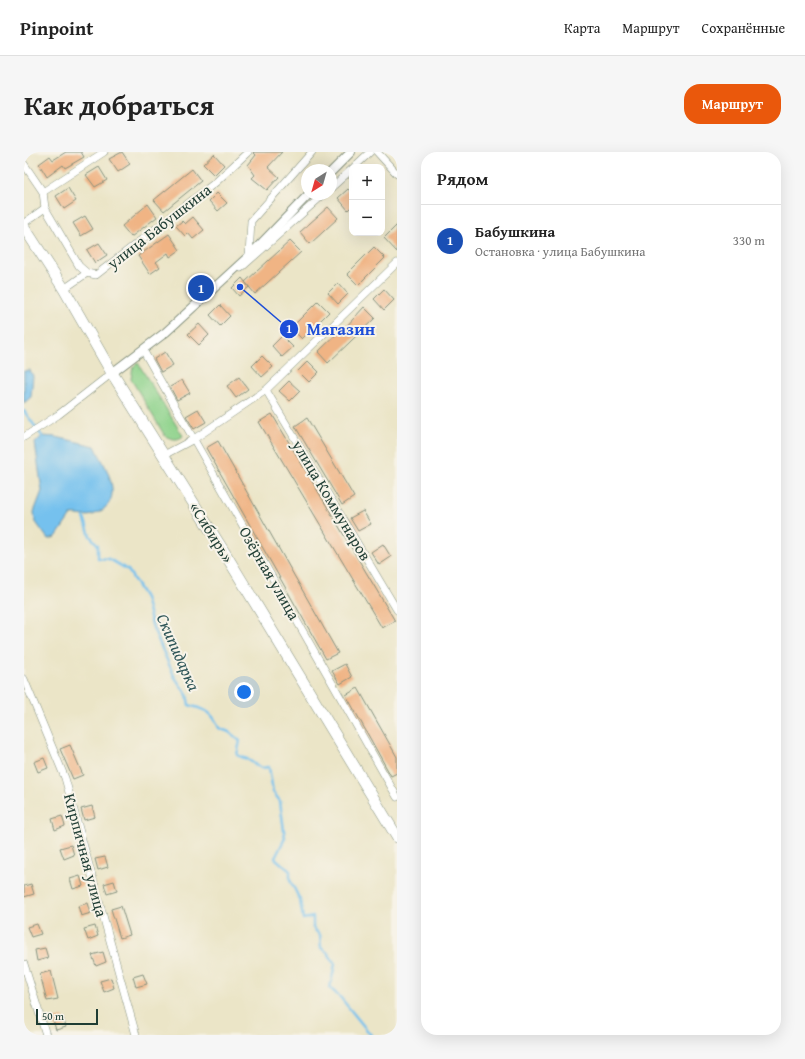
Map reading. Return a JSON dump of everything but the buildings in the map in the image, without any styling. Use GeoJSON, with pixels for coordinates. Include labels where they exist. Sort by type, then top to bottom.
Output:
{"type":"FeatureCollection","features":[{"type":"Feature","properties":{"kind":"main road","name":"«Сибирь»"},"geometry":{"type":"LineString","coordinates":[[24,228],[64,289],[112,373],[164,455],[397,837]]}},
{"type":"Feature","properties":{"kind":"street"},"geometry":{"type":"LineString","coordinates":[[43,192],[104,152]]}},
{"type":"Feature","properties":{"kind":"street","name":"улица Бабушкина"},"geometry":{"type":"LineString","coordinates":[[64,289],[87,273],[96,275],[216,182],[248,152]]}},
{"type":"Feature","properties":{"kind":"street"},"geometry":{"type":"LineString","coordinates":[[249,256],[251,221],[312,152]]}},
{"type":"Feature","properties":{"kind":"street"},"geometry":{"type":"LineString","coordinates":[[337,166],[351,152]]}},
{"type":"Feature","properties":{"kind":"street"},"geometry":{"type":"LineString","coordinates":[[357,164],[370,152]]}},
{"type":"Feature","properties":{"kind":"street"},"geometry":{"type":"LineString","coordinates":[[377,152],[397,174]]}},
{"type":"Feature","properties":{"kind":"street"},"geometry":{"type":"LineString","coordinates":[[24,164],[43,192],[46,208],[79,266],[87,273]]}},
{"type":"Feature","properties":{"kind":"street"},"geometry":{"type":"LineString","coordinates":[[337,183],[349,172]]}},
{"type":"Feature","properties":{"kind":"street"},"geometry":{"type":"LineString","coordinates":[[24,437],[41,426],[166,332],[249,256],[303,200]]}},
{"type":"Feature","properties":{"kind":"street"},"geometry":{"type":"LineString","coordinates":[[223,281],[252,260],[317,200]]}},
{"type":"Feature","properties":{"kind":"street"},"geometry":{"type":"LineString","coordinates":[[24,223],[46,208]]}},
{"type":"Feature","properties":{"kind":"street"},"geometry":{"type":"LineString","coordinates":[[164,455],[194,439],[266,390],[397,262]]}},
{"type":"Feature","properties":{"kind":"street","name":"Озёрная улица"},"geometry":{"type":"LineString","coordinates":[[143,350],[397,797]]}},
{"type":"Feature","properties":{"kind":"street","name":"улица Коммунаров"},"geometry":{"type":"LineString","coordinates":[[266,390],[397,610]]}},
{"type":"Feature","properties":{"kind":"street","name":"Кирпичная улица"},"geometry":{"type":"LineString","coordinates":[[24,679],[64,778],[136,1035]]}},
{"type":"Feature","properties":{"kind":"street"},"geometry":{"type":"LineString","coordinates":[[24,964],[46,1035]]}},
{"type":"Feature","properties":{"kind":"green space"},"geometry":{"type":"Polygon","coordinates":[[[138,363],[183,436],[181,438],[174,439],[165,436],[131,379],[133,367],[138,363]]]}},
{"type":"Feature","properties":{"kind":"water"},"geometry":{"type":"Polygon","coordinates":[[[30,370],[33,376],[31,397],[24,403],[24,371],[30,370]]]}},
{"type":"Feature","properties":{"kind":"water"},"geometry":{"type":"Polygon","coordinates":[[[42,436],[56,437],[95,446],[108,473],[112,492],[110,500],[105,508],[92,515],[71,515],[56,537],[48,539],[35,521],[34,512],[42,491],[35,443],[42,436]]]}},
{"type":"Feature","properties":{"kind":"waterway","name":"Скипидарка"},"geometry":{"type":"LineString","coordinates":[[24,411],[42,436]]}},
{"type":"Feature","properties":{"kind":"waterway","name":"Скипидарка"},"geometry":{"type":"LineString","coordinates":[[84,517],[90,536],[98,545],[98,558],[109,559],[128,570],[145,598],[153,628],[174,676],[187,695],[189,705],[208,712],[214,718],[219,728],[229,732],[240,741],[237,755],[247,759],[261,768],[269,767],[273,792],[280,801],[285,838],[275,858],[290,871],[290,880],[300,900],[303,919],[313,917],[313,928],[320,935],[321,948],[328,953],[335,964],[330,988],[340,997],[371,1035]]}},
{"type":"Feature","properties":{"kind":"place","name":"Магазин"},"geometry":{"type":"Point","coordinates":[240,287]}},
{"type":"Feature","properties":{"kind":"place","name":"Бабушкина"},"geometry":{"type":"Point","coordinates":[201,288]}}]}
